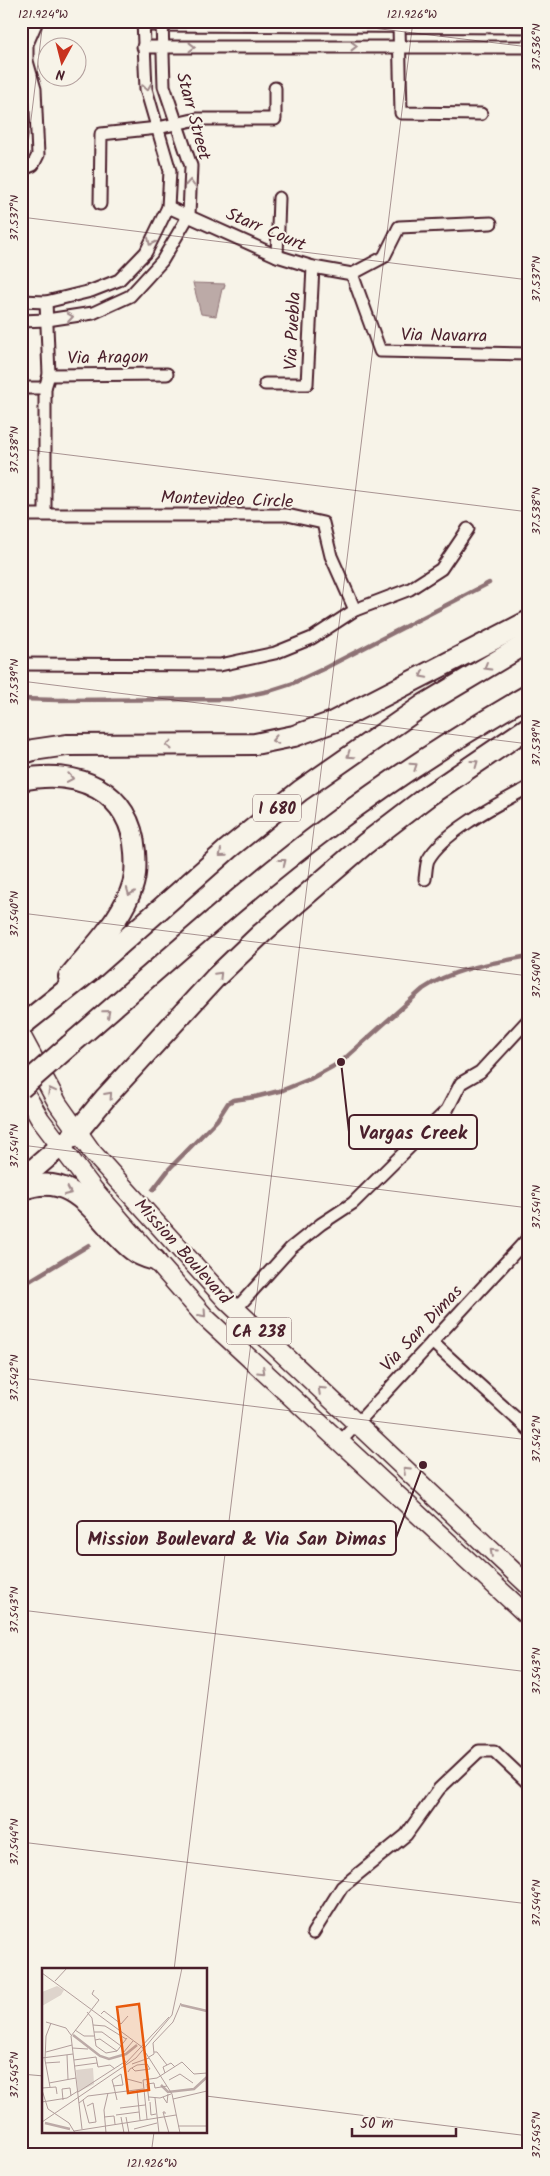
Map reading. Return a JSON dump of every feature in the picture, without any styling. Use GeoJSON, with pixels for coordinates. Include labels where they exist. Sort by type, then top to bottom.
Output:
{"type":"FeatureCollection","features":[{"type":"Feature","properties":{"kind":"highway"},"geometry":{"type":"LineString","coordinates":[[21,754],[33,750],[67,746],[255,744],[294,736],[333,722],[529,621]]}},
{"type":"Feature","properties":{"kind":"highway","name":"I 680"},"geometry":{"type":"LineString","coordinates":[[21,1026],[90,970],[228,849],[318,778],[425,704],[529,642]]}},
{"type":"Feature","properties":{"kind":"highway","name":"I 680"},"geometry":{"type":"LineString","coordinates":[[21,1087],[235,902],[328,827],[433,754],[529,696]]}},
{"type":"Feature","properties":{"kind":"highway"},"geometry":{"type":"LineString","coordinates":[[21,1180],[62,1147],[77,1132],[106,1097],[216,978],[269,927],[380,833],[436,790],[529,726]]}},
{"type":"Feature","properties":{"kind":"highway"},"geometry":{"type":"LineString","coordinates":[[21,780],[57,776],[85,781],[102,790],[122,809],[133,832],[136,873],[130,894],[120,914],[47,1003]]}},
{"type":"Feature","properties":{"kind":"highway"},"geometry":{"type":"LineString","coordinates":[[21,1190],[46,1186],[72,1192],[96,1211],[131,1249],[144,1257],[155,1260]]}},
{"type":"Feature","properties":{"kind":"main road","name":"Mission Boulevard"},"geometry":{"type":"LineString","coordinates":[[21,1035],[58,1104],[92,1152],[236,1310],[529,1586]]}},
{"type":"Feature","properties":{"kind":"main road","name":"Mission Boulevard"},"geometry":{"type":"LineString","coordinates":[[21,1087],[40,1119],[94,1190],[206,1318],[529,1617]]}},
{"type":"Feature","properties":{"kind":"street"},"geometry":{"type":"LineString","coordinates":[[21,170],[32,166],[38,155],[36,89],[27,61],[28,44],[37,21]]}},
{"type":"Feature","properties":{"kind":"street"},"geometry":{"type":"LineString","coordinates":[[21,301],[46,302],[91,292],[119,280],[146,252],[168,207],[170,171],[146,89],[143,23],[313,23],[400,26],[444,24],[529,27]]}},
{"type":"Feature","properties":{"kind":"street","name":"Starr Street"},"geometry":{"type":"LineString","coordinates":[[21,321],[47,320],[93,313],[130,296],[162,262],[188,215],[191,166],[164,86],[162,23]]}},
{"type":"Feature","properties":{"kind":"street"},"geometry":{"type":"LineString","coordinates":[[311,46],[313,23]]}},
{"type":"Feature","properties":{"kind":"street"},"geometry":{"type":"LineString","coordinates":[[400,26],[401,113],[482,114]]}},
{"type":"Feature","properties":{"kind":"street"},"geometry":{"type":"LineString","coordinates":[[143,48],[311,46],[529,47]]}},
{"type":"Feature","properties":{"kind":"street"},"geometry":{"type":"LineString","coordinates":[[100,204],[101,134],[158,128],[196,120],[275,119],[275,88]]}},
{"type":"Feature","properties":{"kind":"street"},"geometry":{"type":"LineString","coordinates":[[277,256],[279,198]]}},
{"type":"Feature","properties":{"kind":"street","name":"Starr Court"},"geometry":{"type":"LineString","coordinates":[[168,207],[277,256],[313,267],[352,274]]}},
{"type":"Feature","properties":{"kind":"street"},"geometry":{"type":"LineString","coordinates":[[352,274],[384,257],[399,227],[491,223]]}},
{"type":"Feature","properties":{"kind":"street","name":"Via Puebla"},"geometry":{"type":"LineString","coordinates":[[265,384],[307,384],[313,267]]}},
{"type":"Feature","properties":{"kind":"street","name":"Via Navarra"},"geometry":{"type":"LineString","coordinates":[[352,274],[380,351],[529,354]]}},
{"type":"Feature","properties":{"kind":"street"},"geometry":{"type":"LineString","coordinates":[[45,514],[45,388],[49,375],[46,302]]}},
{"type":"Feature","properties":{"kind":"street","name":"Via Aragon"},"geometry":{"type":"LineString","coordinates":[[49,375],[167,374]]}},
{"type":"Feature","properties":{"kind":"street"},"geometry":{"type":"LineString","coordinates":[[21,388],[45,388]]}},
{"type":"Feature","properties":{"kind":"street","name":"Montevideo Circle"},"geometry":{"type":"LineString","coordinates":[[21,515],[287,515],[323,523],[332,556],[355,610]]}},
{"type":"Feature","properties":{"kind":"street"},"geometry":{"type":"LineString","coordinates":[[21,664],[220,665],[275,653],[312,638],[355,610],[410,589],[441,569],[468,529]]}},
{"type":"Feature","properties":{"kind":"street"},"geometry":{"type":"LineString","coordinates":[[425,879],[428,860],[442,842],[474,819],[529,787]]}},
{"type":"Feature","properties":{"kind":"street"},"geometry":{"type":"LineString","coordinates":[[236,1310],[291,1248],[321,1224],[353,1203],[447,1110],[462,1083],[480,1072],[529,1019]]}},
{"type":"Feature","properties":{"kind":"street","name":"Via San Dimas"},"geometry":{"type":"LineString","coordinates":[[340,1442],[529,1237]]}},
{"type":"Feature","properties":{"kind":"street"},"geometry":{"type":"LineString","coordinates":[[432,1342],[529,1430]]}},
{"type":"Feature","properties":{"kind":"street"},"geometry":{"type":"LineString","coordinates":[[313,1933],[342,1887],[406,1835],[439,1789],[479,1751],[494,1751],[529,1784]]}},
{"type":"Feature","properties":{"kind":"shaded area"},"geometry":{"type":"Polygon","coordinates":[[[193,283],[225,284],[224,289],[222,289],[216,316],[201,314],[193,283]]]}},
{"type":"Feature","properties":{"kind":"waterway"},"geometry":{"type":"LineString","coordinates":[[21,699],[230,699],[269,691],[291,684],[323,669],[489,583]]}},
{"type":"Feature","properties":{"kind":"waterway"},"geometry":{"type":"LineString","coordinates":[[153,1190],[170,1168],[217,1120],[228,1103],[233,1100],[283,1090],[310,1079],[341,1062],[423,989],[435,982],[474,967],[529,956]]}},
{"type":"Feature","properties":{"kind":"waterway"},"geometry":{"type":"LineString","coordinates":[[21,1286],[89,1245]]}},
{"type":"Feature","properties":{"kind":"place","name":"Vargas Creek"},"geometry":{"type":"Point","coordinates":[341,1062]}},
{"type":"Feature","properties":{"kind":"place","name":"Mission Boulevard & Via San Dimas"},"geometry":{"type":"Point","coordinates":[423,1465]}}]}
